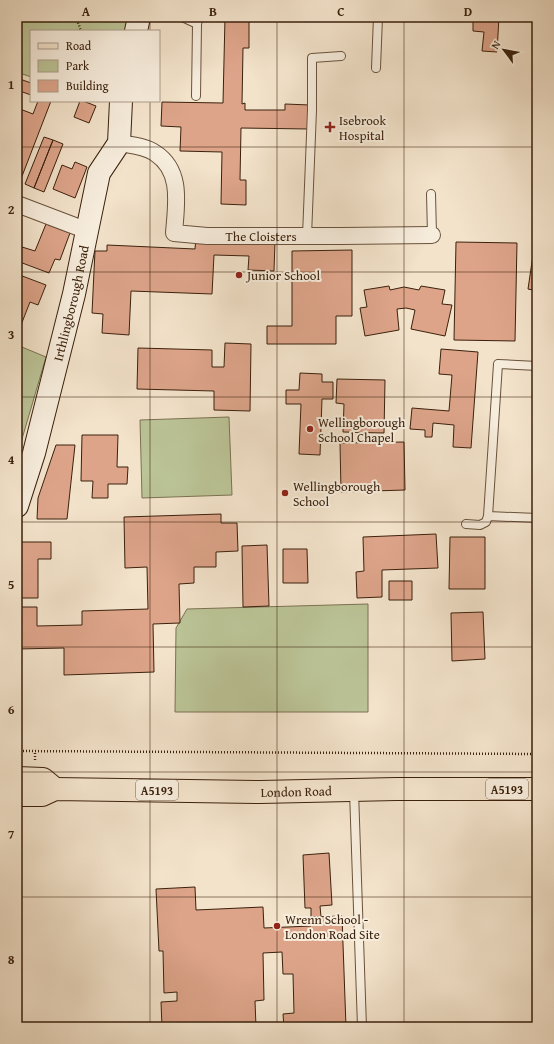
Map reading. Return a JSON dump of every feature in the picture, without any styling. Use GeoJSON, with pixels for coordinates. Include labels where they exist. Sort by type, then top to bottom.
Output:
{"type":"FeatureCollection","features":[{"type":"Feature","properties":{"kind":"main road"},"geometry":{"type":"LineString","coordinates":[[136,30],[139,17]]}},
{"type":"Feature","properties":{"kind":"main road","name":"Irthlingborough Road"},"geometry":{"type":"LineString","coordinates":[[17,506],[34,452],[74,294],[100,173],[119,143],[121,102]]}},
{"type":"Feature","properties":{"kind":"main road"},"geometry":{"type":"LineString","coordinates":[[17,778],[43,779],[55,789]]}},
{"type":"Feature","properties":{"kind":"main road","name":"London Road"},"geometry":{"type":"LineString","coordinates":[[17,793],[20,795],[42,795],[55,789],[260,792],[396,788],[537,789]]}},
{"type":"Feature","properties":{"kind":"street","name":"The Cloisters"},"geometry":{"type":"LineString","coordinates":[[119,143],[142,148],[155,153],[166,162],[173,174],[177,189],[174,233],[207,236],[432,235]]}},
{"type":"Feature","properties":{"kind":"street"},"geometry":{"type":"LineString","coordinates":[[17,204],[88,231]]}},
{"type":"Feature","properties":{"kind":"lane"},"geometry":{"type":"LineString","coordinates":[[182,17],[198,20],[196,96]]}},
{"type":"Feature","properties":{"kind":"lane"},"geometry":{"type":"LineString","coordinates":[[376,68],[378,17]]}},
{"type":"Feature","properties":{"kind":"lane"},"geometry":{"type":"LineString","coordinates":[[307,236],[312,110],[312,58],[340,56]]}},
{"type":"Feature","properties":{"kind":"lane","name":"The Cloisters"},"geometry":{"type":"LineString","coordinates":[[431,194],[432,235]]}},
{"type":"Feature","properties":{"kind":"lane"},"geometry":{"type":"LineString","coordinates":[[466,524],[480,525],[486,522],[488,516],[498,364],[537,366]]}},
{"type":"Feature","properties":{"kind":"lane"},"geometry":{"type":"LineString","coordinates":[[488,516],[537,518]]}},
{"type":"Feature","properties":{"kind":"lane"},"geometry":{"type":"LineString","coordinates":[[354,790],[362,1027]]}},
{"type":"Feature","properties":{"kind":"path"},"geometry":{"type":"LineString","coordinates":[[76,17],[81,30]]}},
{"type":"Feature","properties":{"kind":"path"},"geometry":{"type":"LineString","coordinates":[[17,751],[537,754]]}},
{"type":"Feature","properties":{"kind":"green space"},"geometry":{"type":"Polygon","coordinates":[[[17,17],[134,17],[129,30],[30,30],[30,77],[17,72],[17,17]]]}},
{"type":"Feature","properties":{"kind":"green space"},"geometry":{"type":"Polygon","coordinates":[[[17,345],[46,357],[17,456],[17,345]]]}},
{"type":"Feature","properties":{"kind":"green space"},"geometry":{"type":"Polygon","coordinates":[[[229,417],[232,495],[142,498],[140,420],[229,417]]]}},
{"type":"Feature","properties":{"kind":"green space"},"geometry":{"type":"Polygon","coordinates":[[[368,604],[368,712],[175,712],[176,628],[187,609],[368,604]]]}},
{"type":"Feature","properties":{"kind":"building"},"geometry":{"type":"Polygon","coordinates":[[[225,17],[249,17],[249,48],[243,48],[242,104],[245,103],[245,110],[285,110],[285,104],[310,105],[309,129],[241,128],[240,180],[246,180],[246,205],[221,204],[222,152],[180,151],[181,127],[161,126],[162,102],[223,103],[225,17]]]}},
{"type":"Feature","properties":{"kind":"building"},"geometry":{"type":"Polygon","coordinates":[[[484,17],[499,17],[497,52],[482,51],[484,32],[473,31],[473,20],[484,21],[484,17]]]}},
{"type":"Feature","properties":{"kind":"building"},"geometry":{"type":"Polygon","coordinates":[[[17,78],[30,83],[30,95],[17,90],[17,78]]]}},
{"type":"Feature","properties":{"kind":"building"},"geometry":{"type":"Polygon","coordinates":[[[38,102],[51,102],[19,184],[17,183],[17,118],[20,109],[33,114],[38,102]]]}},
{"type":"Feature","properties":{"kind":"building"},"geometry":{"type":"Polygon","coordinates":[[[80,102],[86,102],[96,106],[89,123],[74,117],[80,102]]]}},
{"type":"Feature","properties":{"kind":"building"},"geometry":{"type":"Polygon","coordinates":[[[44,137],[53,140],[34,188],[25,184],[44,137]]]}},
{"type":"Feature","properties":{"kind":"building"},"geometry":{"type":"Polygon","coordinates":[[[53,140],[63,144],[44,192],[34,188],[53,140]]]}},
{"type":"Feature","properties":{"kind":"building"},"geometry":{"type":"Polygon","coordinates":[[[75,162],[87,167],[75,198],[53,189],[62,165],[72,169],[75,162]]]}},
{"type":"Feature","properties":{"kind":"building"},"geometry":{"type":"Polygon","coordinates":[[[46,224],[70,233],[60,260],[55,259],[49,273],[17,261],[22,247],[35,251],[46,224]]]}},
{"type":"Feature","properties":{"kind":"building"},"geometry":{"type":"Polygon","coordinates":[[[537,228],[537,291],[528,289],[537,228]]]}},
{"type":"Feature","properties":{"kind":"building"},"geometry":{"type":"Polygon","coordinates":[[[196,237],[275,241],[274,271],[248,270],[249,256],[214,255],[212,294],[131,291],[129,335],[102,333],[103,314],[92,313],[95,251],[107,251],[107,245],[195,249],[196,237]]]}},
{"type":"Feature","properties":{"kind":"building"},"geometry":{"type":"Polygon","coordinates":[[[456,242],[517,243],[515,341],[454,340],[456,242]]]}},
{"type":"Feature","properties":{"kind":"building"},"geometry":{"type":"Polygon","coordinates":[[[352,250],[352,316],[336,316],[336,344],[267,344],[267,326],[292,326],[292,251],[352,250]]]}},
{"type":"Feature","properties":{"kind":"building"},"geometry":{"type":"Polygon","coordinates":[[[17,274],[46,285],[38,305],[30,302],[21,325],[17,324],[17,274]]]}},
{"type":"Feature","properties":{"kind":"building"},"geometry":{"type":"Polygon","coordinates":[[[389,286],[390,290],[404,287],[419,290],[421,286],[445,290],[442,304],[452,305],[445,336],[411,329],[415,310],[406,308],[397,309],[399,330],[365,336],[360,308],[367,307],[364,290],[389,286]]]}},
{"type":"Feature","properties":{"kind":"building"},"geometry":{"type":"Polygon","coordinates":[[[225,343],[251,344],[250,411],[214,410],[214,391],[137,389],[138,348],[212,350],[212,367],[224,367],[225,343]]]}},
{"type":"Feature","properties":{"kind":"building"},"geometry":{"type":"Polygon","coordinates":[[[441,349],[478,352],[471,448],[453,447],[454,425],[433,423],[432,437],[425,437],[425,430],[410,429],[412,408],[449,411],[452,375],[439,374],[441,349]]]}},
{"type":"Feature","properties":{"kind":"building","name":"Wellingborough School Chapel"},"geometry":{"type":"Polygon","coordinates":[[[300,373],[322,374],[322,382],[333,382],[333,399],[322,399],[320,455],[299,454],[301,404],[286,404],[286,390],[299,390],[300,373]]]}},
{"type":"Feature","properties":{"kind":"building"},"geometry":{"type":"Polygon","coordinates":[[[337,379],[385,380],[384,433],[343,432],[344,404],[336,403],[337,379]]]}},
{"type":"Feature","properties":{"kind":"building"},"geometry":{"type":"Polygon","coordinates":[[[82,435],[118,435],[117,467],[128,467],[127,484],[108,484],[108,498],[92,498],[93,481],[81,481],[82,435]]]}},
{"type":"Feature","properties":{"kind":"building"},"geometry":{"type":"Polygon","coordinates":[[[404,442],[405,490],[341,492],[340,443],[404,442]]]}},
{"type":"Feature","properties":{"kind":"building"},"geometry":{"type":"Polygon","coordinates":[[[56,445],[75,445],[67,519],[37,519],[38,498],[56,445]]]}},
{"type":"Feature","properties":{"kind":"building"},"geometry":{"type":"Polygon","coordinates":[[[221,514],[221,523],[237,523],[238,551],[216,552],[216,567],[194,567],[194,583],[179,584],[180,623],[153,624],[154,672],[64,675],[64,648],[17,649],[17,623],[21,623],[21,607],[37,607],[37,626],[82,625],[82,611],[148,609],[147,567],[125,568],[124,517],[221,514]]]}},
{"type":"Feature","properties":{"kind":"building"},"geometry":{"type":"Polygon","coordinates":[[[436,534],[438,568],[382,570],[382,597],[357,598],[356,572],[364,571],[363,537],[436,534]]]}},
{"type":"Feature","properties":{"kind":"building"},"geometry":{"type":"Polygon","coordinates":[[[450,537],[485,537],[485,589],[449,589],[450,537]]]}},
{"type":"Feature","properties":{"kind":"building"},"geometry":{"type":"Polygon","coordinates":[[[20,542],[51,542],[51,559],[38,559],[38,598],[20,598],[20,542]]]}},
{"type":"Feature","properties":{"kind":"building"},"geometry":{"type":"Polygon","coordinates":[[[267,545],[269,606],[243,607],[242,546],[267,545]]]}},
{"type":"Feature","properties":{"kind":"building"},"geometry":{"type":"Polygon","coordinates":[[[283,549],[307,549],[308,583],[283,583],[283,549]]]}},
{"type":"Feature","properties":{"kind":"building"},"geometry":{"type":"Polygon","coordinates":[[[389,581],[412,581],[412,600],[389,600],[389,581]]]}},
{"type":"Feature","properties":{"kind":"building"},"geometry":{"type":"Polygon","coordinates":[[[483,612],[485,659],[452,661],[451,613],[483,612]]]}},
{"type":"Feature","properties":{"kind":"building"},"geometry":{"type":"Polygon","coordinates":[[[329,853],[332,905],[320,906],[321,917],[311,917],[311,908],[305,908],[303,855],[329,853]]]}},
{"type":"Feature","properties":{"kind":"building"},"geometry":{"type":"Polygon","coordinates":[[[195,887],[196,910],[263,907],[264,928],[311,926],[311,917],[342,916],[346,1027],[284,1027],[283,1014],[294,1013],[293,974],[283,974],[282,952],[263,953],[264,1000],[255,1001],[256,1027],[162,1027],[161,1002],[177,1001],[177,992],[164,993],[163,951],[159,951],[156,889],[195,887]]]}},
{"type":"Feature","properties":{"kind":"place","name":"Isebrook Hospital"},"geometry":{"type":"Point","coordinates":[330,127]}},
{"type":"Feature","properties":{"kind":"place","name":"Junior School"},"geometry":{"type":"Point","coordinates":[239,275]}},
{"type":"Feature","properties":{"kind":"place","name":"Wellingborough School Chapel"},"geometry":{"type":"Point","coordinates":[310,429]}},
{"type":"Feature","properties":{"kind":"place","name":"Wellingborough School"},"geometry":{"type":"Point","coordinates":[285,493]}},
{"type":"Feature","properties":{"kind":"place","name":"Wrenn School - London Road Site"},"geometry":{"type":"Point","coordinates":[277,926]}}]}
